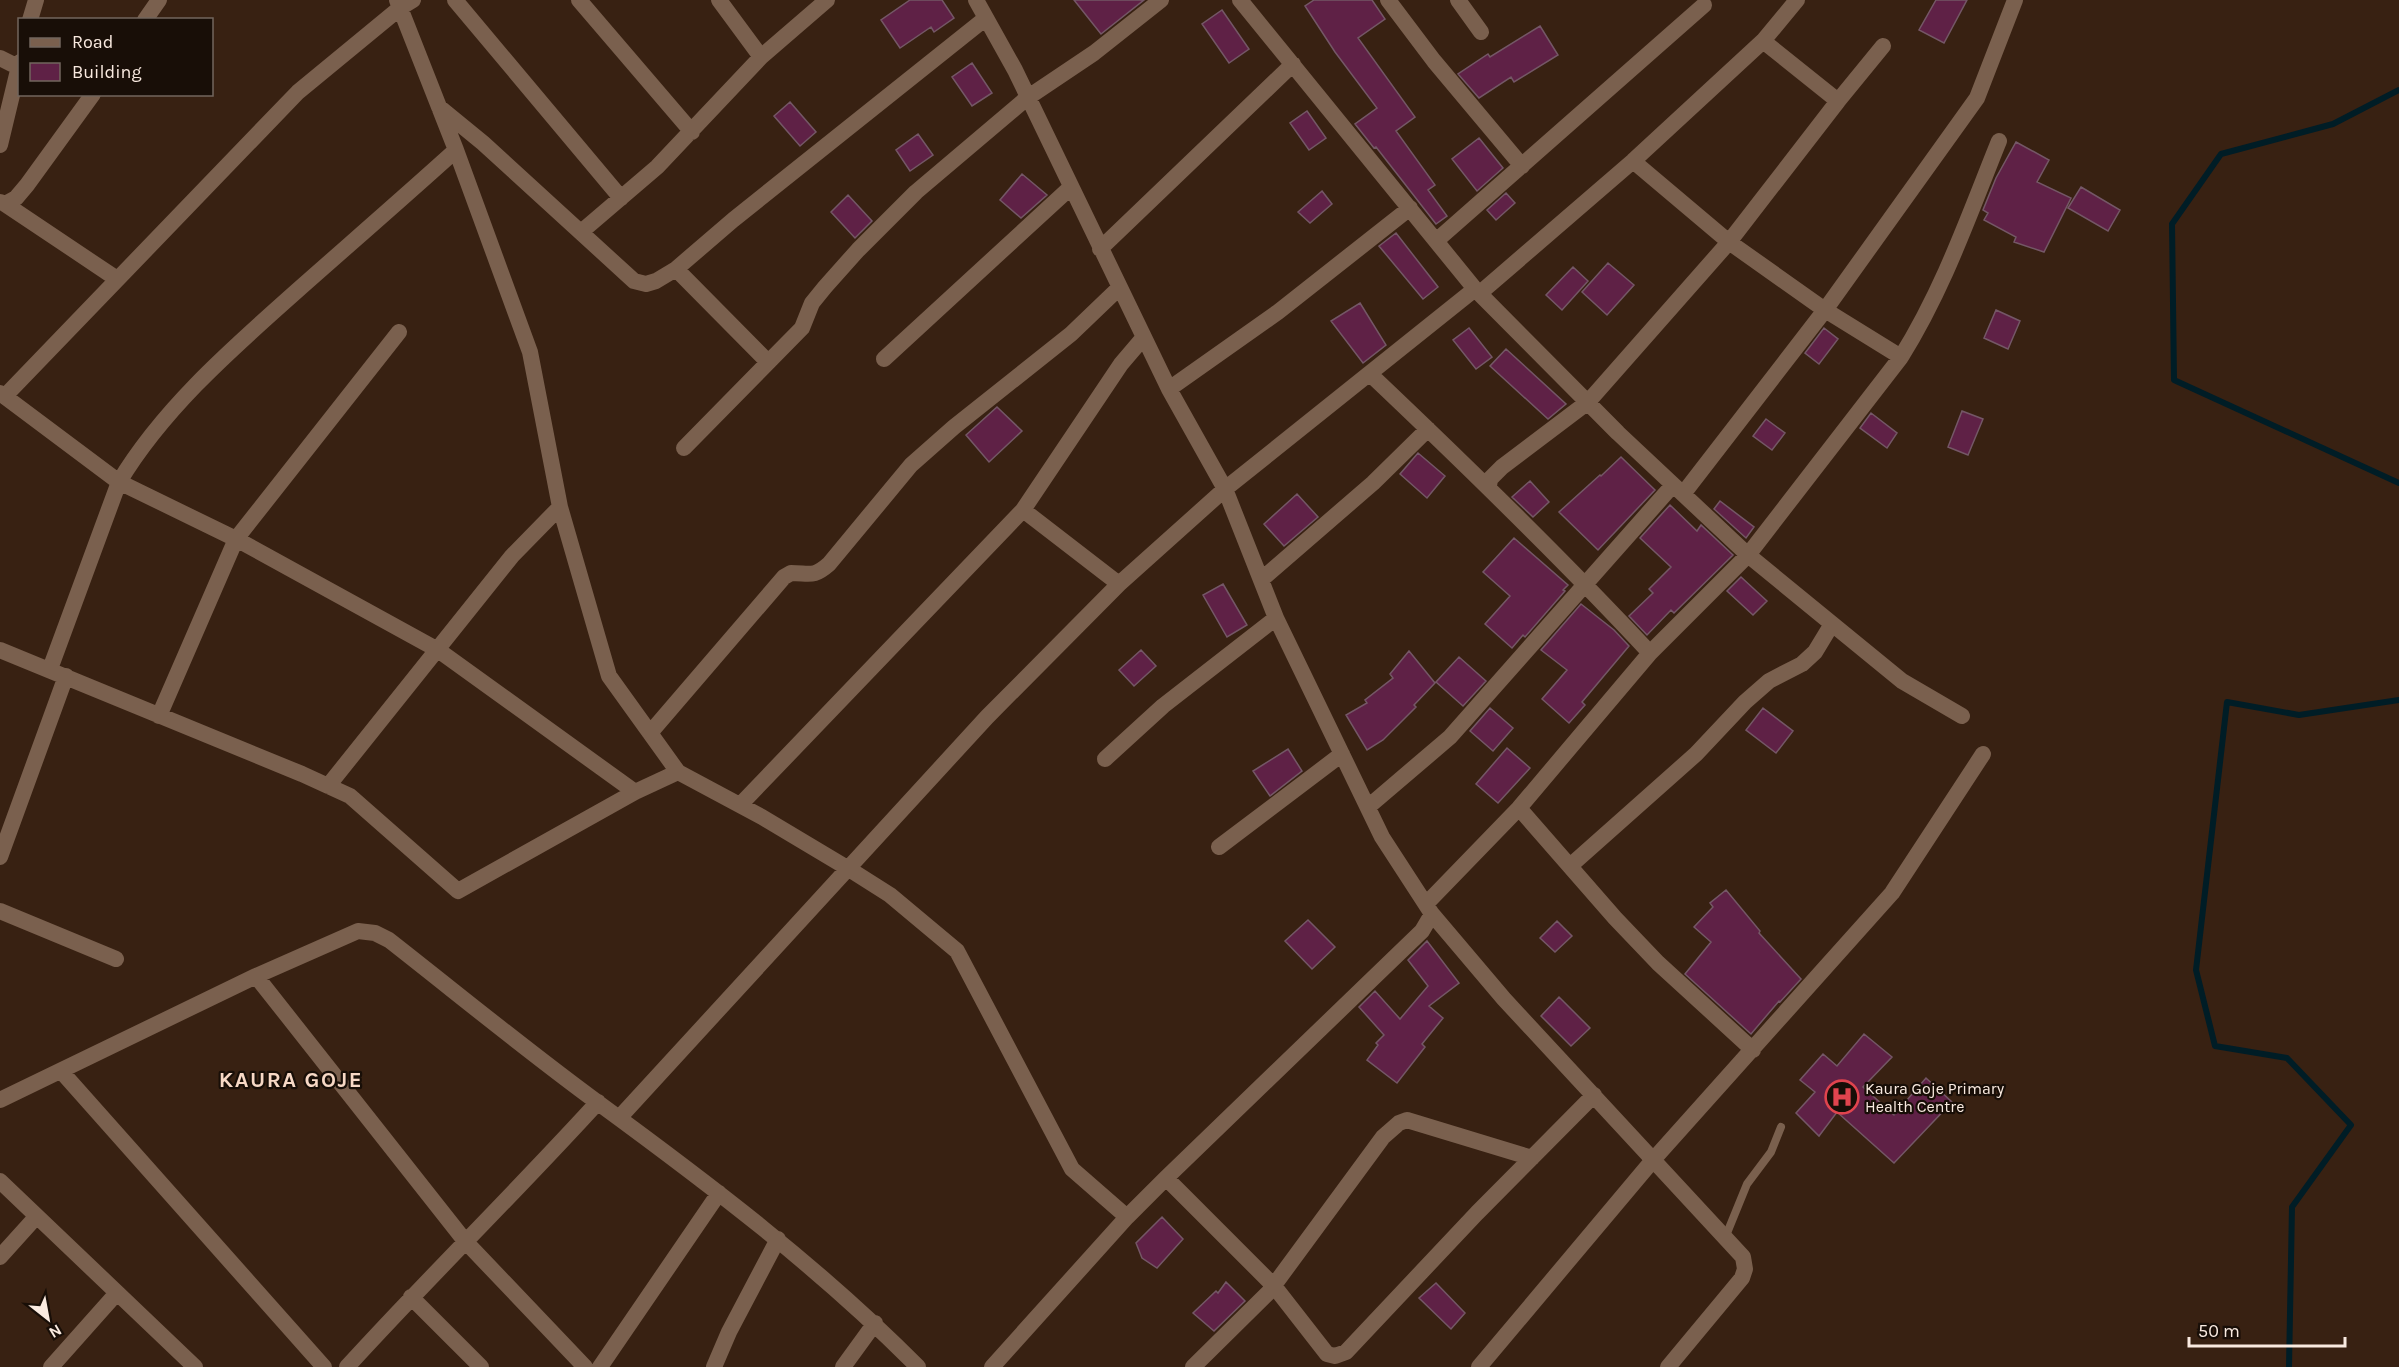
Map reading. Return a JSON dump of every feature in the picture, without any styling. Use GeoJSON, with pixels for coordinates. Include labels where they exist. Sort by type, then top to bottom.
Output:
{"type":"FeatureCollection","features":[{"type":"Feature","properties":{"kind":"street"},"geometry":{"type":"LineString","coordinates":[[31,18],[36,0]]}},
{"type":"Feature","properties":{"kind":"street"},"geometry":{"type":"LineString","coordinates":[[146,18],[159,0]]}},
{"type":"Feature","properties":{"kind":"street"},"geometry":{"type":"LineString","coordinates":[[455,0],[621,198]]}},
{"type":"Feature","properties":{"kind":"street"},"geometry":{"type":"LineString","coordinates":[[579,0],[692,132]]}},
{"type":"Feature","properties":{"kind":"street"},"geometry":{"type":"LineString","coordinates":[[719,0],[761,57]]}},
{"type":"Feature","properties":{"kind":"street"},"geometry":{"type":"LineString","coordinates":[[581,232],[692,132],[761,57],[827,0]]}},
{"type":"Feature","properties":{"kind":"street"},"geometry":{"type":"LineString","coordinates":[[684,448],[802,328],[812,303],[858,250],[916,192],[1027,98],[1094,53],[1161,0]]}},
{"type":"Feature","properties":{"kind":"street"},"geometry":{"type":"LineString","coordinates":[[1240,0],[1478,291],[1588,402],[1748,555],[1902,681],[1962,716]]}},
{"type":"Feature","properties":{"kind":"street"},"geometry":{"type":"LineString","coordinates":[[1388,0],[1434,61],[1522,166]]}},
{"type":"Feature","properties":{"kind":"street"},"geometry":{"type":"LineString","coordinates":[[1458,0],[1481,32]]}},
{"type":"Feature","properties":{"kind":"street"},"geometry":{"type":"LineString","coordinates":[[620,1117],[987,717],[1119,584],[1225,489],[1478,291],[1633,161],[1763,41],[1797,0]]}},
{"type":"Feature","properties":{"kind":"street"},"geometry":{"type":"LineString","coordinates":[[1368,807],[1450,737],[1586,584],[1678,489],[1825,310],[1977,98],[2015,0]]}},
{"type":"Feature","properties":{"kind":"street"},"geometry":{"type":"LineString","coordinates":[[635,792],[438,650],[236,539],[119,482],[2,394],[298,92],[404,3],[438,106],[530,352],[560,507],[609,676],[678,772],[740,805],[890,895],[957,951],[1072,1169],[1127,1217]]}},
{"type":"Feature","properties":{"kind":"street"},"geometry":{"type":"LineString","coordinates":[[1436,241],[1704,5]]}},
{"type":"Feature","properties":{"kind":"street"},"geometry":{"type":"LineString","coordinates":[[438,106],[483,143],[634,281],[646,284],[676,269],[983,6],[1169,389],[1225,489],[1276,618],[1382,837],[1429,909],[1504,999],[1743,1257],[1745,1269],[1742,1278],[1668,1367]]}},
{"type":"Feature","properties":{"kind":"street"},"geometry":{"type":"LineString","coordinates":[[1763,41],[1838,101]]}},
{"type":"Feature","properties":{"kind":"street"},"geometry":{"type":"LineString","coordinates":[[1489,486],[1490,479],[1502,467],[1588,402],[1729,242],[1883,46]]}},
{"type":"Feature","properties":{"kind":"street"},"geometry":{"type":"LineString","coordinates":[[0,58],[18,65]]}},
{"type":"Feature","properties":{"kind":"street"},"geometry":{"type":"LineString","coordinates":[[1100,249],[1293,64]]}},
{"type":"Feature","properties":{"kind":"street"},"geometry":{"type":"LineString","coordinates":[[0,145],[18,69]]}},
{"type":"Feature","properties":{"kind":"street"},"geometry":{"type":"LineString","coordinates":[[3,203],[16,198],[21,192],[92,96]]}},
{"type":"Feature","properties":{"kind":"street"},"geometry":{"type":"LineString","coordinates":[[992,1367],[1127,1217],[1422,931],[1429,909],[1519,808],[1650,653],[1748,555],[1902,357],[1941,286],[1999,141]]}},
{"type":"Feature","properties":{"kind":"street"},"geometry":{"type":"LineString","coordinates":[[0,856],[119,482],[133,459],[169,414],[243,339],[456,150]]}},
{"type":"Feature","properties":{"kind":"street"},"geometry":{"type":"LineString","coordinates":[[1633,161],[1729,242],[1825,310],[1902,357]]}},
{"type":"Feature","properties":{"kind":"street"},"geometry":{"type":"LineString","coordinates":[[884,359],[1071,188]]}},
{"type":"Feature","properties":{"kind":"street"},"geometry":{"type":"LineString","coordinates":[[3,203],[117,279]]}},
{"type":"Feature","properties":{"kind":"street"},"geometry":{"type":"LineString","coordinates":[[1169,389],[1278,312],[1410,208]]}},
{"type":"Feature","properties":{"kind":"street"},"geometry":{"type":"LineString","coordinates":[[676,269],[768,362]]}},
{"type":"Feature","properties":{"kind":"street"},"geometry":{"type":"LineString","coordinates":[[650,733],[784,577],[791,573],[809,576],[818,574],[829,564],[911,465],[954,427],[1071,334],[1119,288]]}},
{"type":"Feature","properties":{"kind":"street"},"geometry":{"type":"LineString","coordinates":[[159,716],[236,539],[399,332]]}},
{"type":"Feature","properties":{"kind":"street"},"geometry":{"type":"LineString","coordinates":[[740,805],[1023,510],[1121,364],[1144,337]]}},
{"type":"Feature","properties":{"kind":"street"},"geometry":{"type":"LineString","coordinates":[[1370,375],[1489,486],[1586,584],[1650,653]]}},
{"type":"Feature","properties":{"kind":"street"},"geometry":{"type":"LineString","coordinates":[[1262,579],[1373,483],[1428,429]]}},
{"type":"Feature","properties":{"kind":"street"},"geometry":{"type":"LineString","coordinates":[[328,786],[512,556],[560,507]]}},
{"type":"Feature","properties":{"kind":"street"},"geometry":{"type":"LineString","coordinates":[[1023,510],[1119,584]]}},
{"type":"Feature","properties":{"kind":"street"},"geometry":{"type":"LineString","coordinates":[[1105,759],[1163,706],[1276,618]]}},
{"type":"Feature","properties":{"kind":"street"},"geometry":{"type":"LineString","coordinates":[[1570,866],[1696,754],[1769,681],[1802,664],[1815,651],[1832,624]]}},
{"type":"Feature","properties":{"kind":"street"},"geometry":{"type":"LineString","coordinates":[[0,650],[350,796],[458,891],[635,792],[678,772]]}},
{"type":"Feature","properties":{"kind":"street"},"geometry":{"type":"LineString","coordinates":[[1220,847],[1342,754]]}},
{"type":"Feature","properties":{"kind":"street"},"geometry":{"type":"LineString","coordinates":[[1479,1367],[1653,1160],[1892,892],[1983,754]]}},
{"type":"Feature","properties":{"kind":"street"},"geometry":{"type":"LineString","coordinates":[[1519,808],[1658,963],[1753,1050]]}},
{"type":"Feature","properties":{"kind":"street"},"geometry":{"type":"LineString","coordinates":[[0,912],[116,959]]}},
{"type":"Feature","properties":{"kind":"street"},"geometry":{"type":"LineString","coordinates":[[0,1100],[256,976],[358,931],[375,933],[389,940],[778,1239],[875,1323],[918,1367]]}},
{"type":"Feature","properties":{"kind":"street"},"geometry":{"type":"LineString","coordinates":[[256,976],[465,1241],[585,1367]]}},
{"type":"Feature","properties":{"kind":"street"},"geometry":{"type":"LineString","coordinates":[[61,1071],[324,1367]]}},
{"type":"Feature","properties":{"kind":"street"},"geometry":{"type":"LineString","coordinates":[[1166,1178],[1274,1286],[1327,1354],[1335,1356],[1346,1352],[1594,1095]]}},
{"type":"Feature","properties":{"kind":"street"},"geometry":{"type":"LineString","coordinates":[[346,1367],[465,1241],[534,1173],[597,1102]]}},
{"type":"Feature","properties":{"kind":"street"},"geometry":{"type":"LineString","coordinates":[[1193,1367],[1274,1286],[1383,1137],[1399,1123],[1407,1120],[1532,1158]]}},
{"type":"Feature","properties":{"kind":"street"},"geometry":{"type":"LineString","coordinates":[[0,1181],[194,1367]]}},
{"type":"Feature","properties":{"kind":"street"},"geometry":{"type":"LineString","coordinates":[[600,1367],[719,1193]]}},
{"type":"Feature","properties":{"kind":"street"},"geometry":{"type":"LineString","coordinates":[[0,1257],[36,1217]]}},
{"type":"Feature","properties":{"kind":"street"},"geometry":{"type":"LineString","coordinates":[[714,1367],[729,1332],[778,1239]]}},
{"type":"Feature","properties":{"kind":"street"},"geometry":{"type":"LineString","coordinates":[[51,1367],[116,1294]]}},
{"type":"Feature","properties":{"kind":"street"},"geometry":{"type":"LineString","coordinates":[[411,1297],[481,1367]]}},
{"type":"Feature","properties":{"kind":"street"},"geometry":{"type":"LineString","coordinates":[[843,1367],[875,1323]]}},
{"type":"Feature","properties":{"kind":"lane"},"geometry":{"type":"LineString","coordinates":[[1724,1238],[1747,1184],[1771,1152],[1781,1127]]}},
{"type":"Feature","properties":{"kind":"building"},"geometry":{"type":"Polygon","coordinates":[[[910,0],[942,0],[954,18],[934,32],[931,27],[900,48],[881,20],[910,0]]]}},
{"type":"Feature","properties":{"kind":"building"},"geometry":{"type":"Polygon","coordinates":[[[1074,0],[1144,0],[1101,34],[1074,0]]]}},
{"type":"Feature","properties":{"kind":"building"},"geometry":{"type":"Polygon","coordinates":[[[1314,0],[1372,0],[1385,19],[1358,38],[1415,117],[1396,131],[1435,185],[1428,190],[1447,216],[1436,224],[1376,147],[1374,148],[1355,124],[1377,108],[1335,52],[1305,6],[1314,0]]]}},
{"type":"Feature","properties":{"kind":"building"},"geometry":{"type":"Polygon","coordinates":[[[1936,0],[1967,0],[1944,43],[1919,30],[1936,0]]]}},
{"type":"Feature","properties":{"kind":"building"},"geometry":{"type":"Polygon","coordinates":[[[1222,10],[1249,49],[1229,63],[1202,24],[1222,10]]]}},
{"type":"Feature","properties":{"kind":"building"},"geometry":{"type":"Polygon","coordinates":[[[1540,26],[1558,55],[1514,82],[1511,77],[1479,98],[1458,74],[1488,54],[1490,57],[1540,26]]]}},
{"type":"Feature","properties":{"kind":"building"},"geometry":{"type":"Polygon","coordinates":[[[972,63],[992,93],[972,106],[952,77],[972,63]]]}},
{"type":"Feature","properties":{"kind":"building"},"geometry":{"type":"Polygon","coordinates":[[[790,102],[816,132],[800,146],[774,116],[790,102]]]}},
{"type":"Feature","properties":{"kind":"building"},"geometry":{"type":"Polygon","coordinates":[[[1307,111],[1326,138],[1309,150],[1290,123],[1307,111]]]}},
{"type":"Feature","properties":{"kind":"building"},"geometry":{"type":"Polygon","coordinates":[[[918,134],[933,155],[910,171],[896,150],[918,134]]]}},
{"type":"Feature","properties":{"kind":"building"},"geometry":{"type":"Polygon","coordinates":[[[1479,138],[1503,168],[1477,191],[1452,159],[1479,138]]]}},
{"type":"Feature","properties":{"kind":"building"},"geometry":{"type":"Polygon","coordinates":[[[2016,142],[2049,160],[2037,182],[2071,198],[2044,252],[2014,242],[2016,237],[1984,220],[1988,213],[1983,210],[1996,178],[2016,142]]]}},
{"type":"Feature","properties":{"kind":"building"},"geometry":{"type":"Polygon","coordinates":[[[1022,174],[1047,195],[1021,218],[1000,200],[1022,174]]]}},
{"type":"Feature","properties":{"kind":"building"},"geometry":{"type":"Polygon","coordinates":[[[2081,187],[2120,210],[2108,231],[2068,208],[2081,187]]]}},
{"type":"Feature","properties":{"kind":"building"},"geometry":{"type":"Polygon","coordinates":[[[1322,191],[1332,204],[1310,223],[1298,212],[1322,191]]]}},
{"type":"Feature","properties":{"kind":"building"},"geometry":{"type":"Polygon","coordinates":[[[1506,193],[1515,203],[1496,220],[1487,210],[1506,193]]]}},
{"type":"Feature","properties":{"kind":"building"},"geometry":{"type":"Polygon","coordinates":[[[848,195],[872,221],[855,238],[831,212],[848,195]]]}},
{"type":"Feature","properties":{"kind":"building"},"geometry":{"type":"Polygon","coordinates":[[[1396,233],[1438,287],[1423,299],[1379,246],[1396,233]]]}},
{"type":"Feature","properties":{"kind":"building"},"geometry":{"type":"Polygon","coordinates":[[[1608,263],[1634,285],[1607,315],[1582,292],[1608,263]]]}},
{"type":"Feature","properties":{"kind":"building"},"geometry":{"type":"Polygon","coordinates":[[[1573,267],[1588,281],[1562,310],[1546,295],[1573,267]]]}},
{"type":"Feature","properties":{"kind":"building"},"geometry":{"type":"Polygon","coordinates":[[[1360,303],[1386,345],[1363,363],[1331,321],[1360,303]]]}},
{"type":"Feature","properties":{"kind":"building"},"geometry":{"type":"Polygon","coordinates":[[[1996,310],[2020,321],[2008,349],[1984,338],[1996,310]]]}},
{"type":"Feature","properties":{"kind":"building"},"geometry":{"type":"Polygon","coordinates":[[[1469,328],[1492,357],[1476,369],[1453,340],[1469,328]]]}},
{"type":"Feature","properties":{"kind":"building"},"geometry":{"type":"Polygon","coordinates":[[[1824,328],[1838,339],[1819,364],[1805,353],[1824,328]]]}},
{"type":"Feature","properties":{"kind":"building"},"geometry":{"type":"Polygon","coordinates":[[[1506,349],[1566,404],[1548,419],[1490,366],[1506,349]]]}},
{"type":"Feature","properties":{"kind":"building"},"geometry":{"type":"Polygon","coordinates":[[[997,407],[1022,431],[989,462],[966,435],[997,407]]]}},
{"type":"Feature","properties":{"kind":"building"},"geometry":{"type":"Polygon","coordinates":[[[1962,411],[1983,419],[1968,455],[1948,447],[1962,411]]]}},
{"type":"Feature","properties":{"kind":"building"},"geometry":{"type":"Polygon","coordinates":[[[1871,413],[1897,433],[1887,448],[1860,428],[1871,413]]]}},
{"type":"Feature","properties":{"kind":"building"},"geometry":{"type":"Polygon","coordinates":[[[1766,419],[1785,433],[1772,450],[1753,436],[1766,419]]]}},
{"type":"Feature","properties":{"kind":"building"},"geometry":{"type":"Polygon","coordinates":[[[1418,453],[1445,476],[1427,498],[1400,474],[1418,453]]]}},
{"type":"Feature","properties":{"kind":"building"},"geometry":{"type":"Polygon","coordinates":[[[1621,457],[1655,490],[1598,550],[1559,512],[1621,457]]]}},
{"type":"Feature","properties":{"kind":"building"},"geometry":{"type":"Polygon","coordinates":[[[1530,481],[1549,502],[1533,517],[1512,497],[1530,481]]]}},
{"type":"Feature","properties":{"kind":"building"},"geometry":{"type":"Polygon","coordinates":[[[1297,494],[1318,517],[1284,546],[1264,524],[1297,494]]]}},
{"type":"Feature","properties":{"kind":"building"},"geometry":{"type":"Polygon","coordinates":[[[1720,501],[1754,527],[1746,538],[1714,509],[1720,501]]]}},
{"type":"Feature","properties":{"kind":"building"},"geometry":{"type":"Polygon","coordinates":[[[1670,505],[1697,531],[1701,525],[1733,555],[1674,613],[1671,610],[1647,635],[1629,616],[1653,593],[1649,589],[1671,567],[1640,538],[1670,505]]]}},
{"type":"Feature","properties":{"kind":"building"},"geometry":{"type":"Polygon","coordinates":[[[1514,538],[1568,585],[1525,637],[1523,635],[1512,648],[1485,624],[1510,596],[1483,572],[1514,538]]]}},
{"type":"Feature","properties":{"kind":"building"},"geometry":{"type":"Polygon","coordinates":[[[1741,577],[1767,601],[1753,615],[1727,591],[1741,577]]]}},
{"type":"Feature","properties":{"kind":"building"},"geometry":{"type":"Polygon","coordinates":[[[1223,584],[1247,625],[1227,637],[1203,595],[1223,584]]]}},
{"type":"Feature","properties":{"kind":"building"},"geometry":{"type":"Polygon","coordinates":[[[1581,604],[1614,630],[1629,646],[1582,702],[1585,705],[1569,723],[1542,699],[1567,670],[1541,650],[1581,604]]]}},
{"type":"Feature","properties":{"kind":"building"},"geometry":{"type":"Polygon","coordinates":[[[1141,650],[1156,666],[1134,686],[1119,670],[1141,650]]]}},
{"type":"Feature","properties":{"kind":"building"},"geometry":{"type":"Polygon","coordinates":[[[1409,651],[1435,683],[1414,705],[1416,707],[1383,740],[1367,750],[1346,715],[1367,703],[1365,700],[1393,678],[1390,674],[1409,651]]]}},
{"type":"Feature","properties":{"kind":"building"},"geometry":{"type":"Polygon","coordinates":[[[1459,657],[1486,681],[1463,706],[1436,682],[1459,657]]]}},
{"type":"Feature","properties":{"kind":"building"},"geometry":{"type":"Polygon","coordinates":[[[1490,708],[1513,728],[1493,751],[1470,731],[1490,708]]]}},
{"type":"Feature","properties":{"kind":"building"},"geometry":{"type":"Polygon","coordinates":[[[1763,708],[1793,731],[1776,753],[1746,730],[1763,708]]]}},
{"type":"Feature","properties":{"kind":"building"},"geometry":{"type":"Polygon","coordinates":[[[1507,748],[1530,768],[1498,803],[1476,784],[1507,748]]]}},
{"type":"Feature","properties":{"kind":"building"},"geometry":{"type":"Polygon","coordinates":[[[1288,749],[1302,771],[1270,796],[1253,771],[1288,749]]]}},
{"type":"Feature","properties":{"kind":"building"},"geometry":{"type":"Polygon","coordinates":[[[1726,890],[1760,931],[1759,933],[1801,979],[1751,1034],[1685,974],[1711,942],[1694,927],[1713,907],[1710,903],[1726,890]]]}},
{"type":"Feature","properties":{"kind":"building"},"geometry":{"type":"Polygon","coordinates":[[[1308,920],[1335,947],[1312,969],[1285,941],[1308,920]]]}},
{"type":"Feature","properties":{"kind":"building"},"geometry":{"type":"Polygon","coordinates":[[[1557,921],[1572,936],[1555,952],[1540,938],[1557,921]]]}},
{"type":"Feature","properties":{"kind":"building"},"geometry":{"type":"Polygon","coordinates":[[[1427,941],[1459,983],[1429,1006],[1443,1018],[1422,1044],[1425,1047],[1397,1083],[1367,1060],[1378,1045],[1376,1043],[1384,1035],[1359,1007],[1375,991],[1400,1019],[1428,986],[1408,960],[1427,941]]]}},
{"type":"Feature","properties":{"kind":"building"},"geometry":{"type":"Polygon","coordinates":[[[1559,997],[1590,1028],[1571,1046],[1541,1016],[1559,997]]]}},
{"type":"Feature","properties":{"kind":"building","name":"Kaura Goje Primary Health Centre"},"geometry":{"type":"Polygon","coordinates":[[[1864,1034],[1892,1057],[1863,1087],[1894,1115],[1926,1078],[1952,1102],[1894,1163],[1837,1112],[1819,1136],[1796,1113],[1815,1092],[1800,1080],[1823,1054],[1837,1066],[1864,1034]]]}},
{"type":"Feature","properties":{"kind":"building"},"geometry":{"type":"Polygon","coordinates":[[[1162,1217],[1183,1239],[1157,1268],[1142,1258],[1136,1243],[1162,1217]]]}},
{"type":"Feature","properties":{"kind":"building"},"geometry":{"type":"Polygon","coordinates":[[[1226,1282],[1245,1301],[1214,1331],[1193,1313],[1216,1291],[1218,1293],[1226,1282]]]}},
{"type":"Feature","properties":{"kind":"building"},"geometry":{"type":"Polygon","coordinates":[[[1436,1283],[1465,1313],[1451,1329],[1419,1298],[1436,1283]]]}},
{"type":"Feature","properties":{"kind":"waterway"},"geometry":{"type":"LineString","coordinates":[[2399,90],[2333,124],[2221,154],[2172,224],[2174,380],[2399,483]]}},
{"type":"Feature","properties":{"kind":"waterway"},"geometry":{"type":"LineString","coordinates":[[2289,1367],[2292,1207],[2351,1125],[2287,1058],[2215,1046],[2196,970],[2227,702],[2299,715],[2399,700]]}},
{"type":"Feature","properties":{"kind":"place","name":"Kaura Goje Primary Health Centre"},"geometry":{"type":"Point","coordinates":[1842,1097]}},
{"type":"Feature","properties":{"kind":"district","name":"KAURA GOJE"},"geometry":{"type":"Point","coordinates":[291,1079]}}]}
